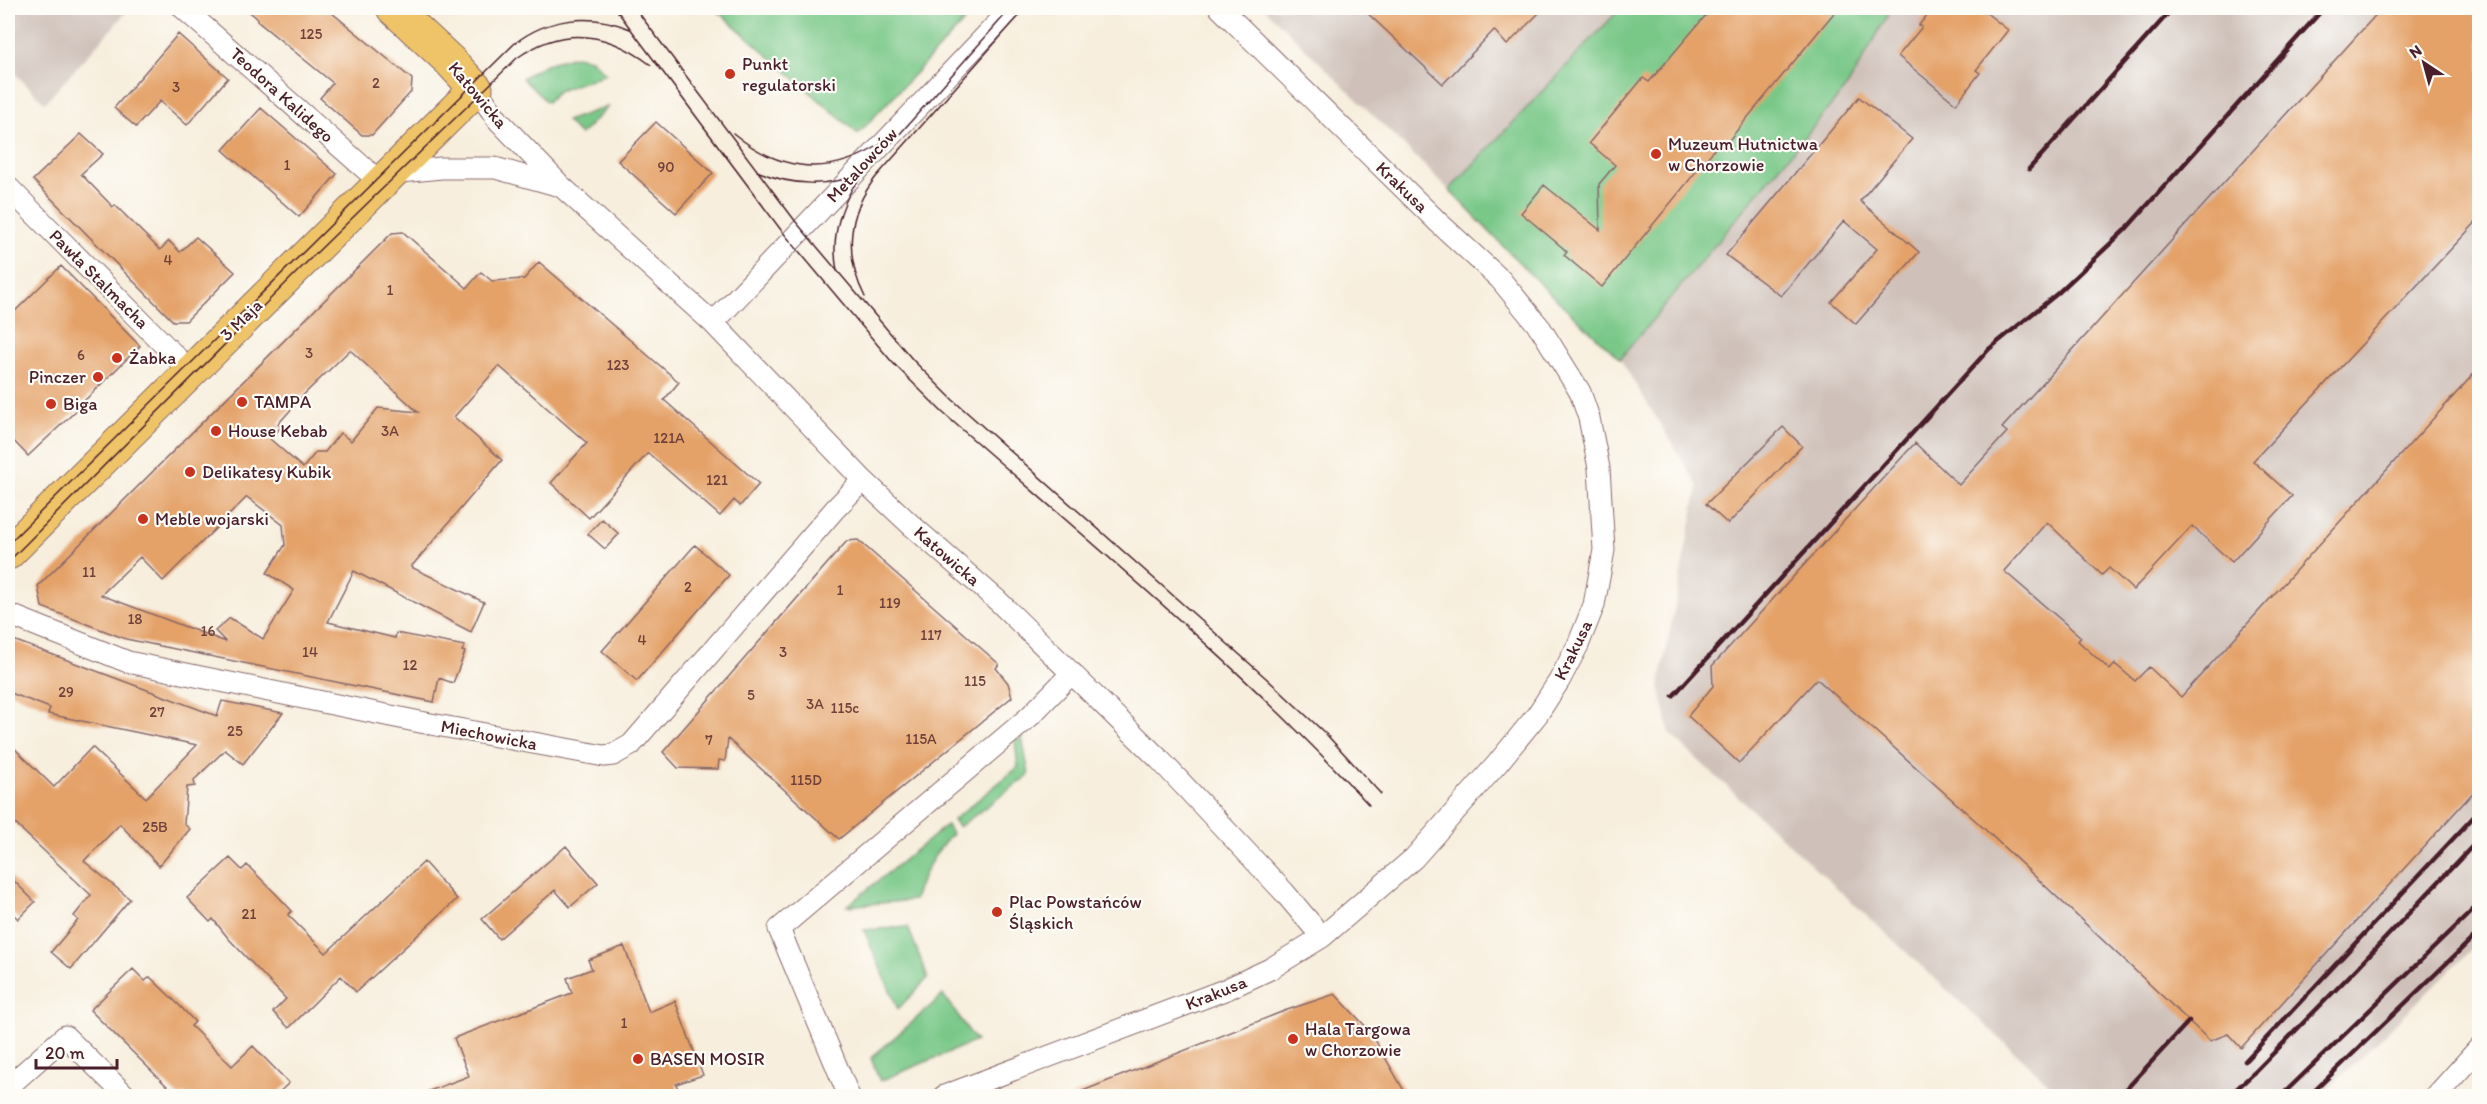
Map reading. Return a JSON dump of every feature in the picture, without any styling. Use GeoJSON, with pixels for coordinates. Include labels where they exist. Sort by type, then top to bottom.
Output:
{"type":"FeatureCollection","features":[{"type":"Feature","properties":{"kind":"main road","name":"Katowicka"},"geometry":{"type":"LineString","coordinates":[[393,8],[450,61],[476,89]]}},
{"type":"Feature","properties":{"kind":"main road","name":"3 Maja"},"geometry":{"type":"LineString","coordinates":[[8,553],[476,89]]}},
{"type":"Feature","properties":{"kind":"street","name":"Teodora Kalidego"},"geometry":{"type":"LineString","coordinates":[[183,8],[331,139],[386,178]]}},
{"type":"Feature","properties":{"kind":"street","name":"Metalowców"},"geometry":{"type":"LineString","coordinates":[[713,323],[1012,8]]}},
{"type":"Feature","properties":{"kind":"street","name":"Krakusa"},"geometry":{"type":"LineString","coordinates":[[944,1096],[1227,989],[1280,964],[1322,937],[1425,847],[1537,715],[1578,645],[1594,605],[1604,550],[1599,468],[1589,418],[1580,392],[1541,329],[1500,279],[1439,223],[1220,8]]}},
{"type":"Feature","properties":{"kind":"street","name":"Katowicka"},"geometry":{"type":"LineString","coordinates":[[476,89],[498,120],[561,186],[713,323],[863,480],[998,601],[1160,760],[1284,892],[1322,937]]}},
{"type":"Feature","properties":{"kind":"street","name":"Katowicka"},"geometry":{"type":"LineString","coordinates":[[386,178],[441,168],[495,168],[561,186]]}},
{"type":"Feature","properties":{"kind":"street","name":"Pawła Stalmacha"},"geometry":{"type":"LineString","coordinates":[[8,187],[190,371]]}},
{"type":"Feature","properties":{"kind":"street","name":"Miechowicka"},"geometry":{"type":"LineString","coordinates":[[8,614],[128,662],[420,722],[604,756],[614,755],[632,745],[835,509],[863,480]]}},
{"type":"Feature","properties":{"kind":"street"},"geometry":{"type":"LineString","coordinates":[[849,1096],[779,928],[1029,717],[1072,673]]}},
{"type":"Feature","properties":{"kind":"street"},"geometry":{"type":"LineString","coordinates":[[8,1087],[65,1036],[126,1096]]}},
{"type":"Feature","properties":{"kind":"street"},"geometry":{"type":"LineString","coordinates":[[2436,1096],[2480,1047]]}},
{"type":"Feature","properties":{"kind":"shaded area"},"geometry":{"type":"Polygon","coordinates":[[[8,8],[130,8],[45,103],[8,67],[8,8]]]}},
{"type":"Feature","properties":{"kind":"shaded area"},"geometry":{"type":"Polygon","coordinates":[[[1264,8],[1621,8],[1449,190],[1264,8]]]}},
{"type":"Feature","properties":{"kind":"shaded area"},"geometry":{"type":"Polygon","coordinates":[[[1892,8],[2479,8],[2479,942],[2321,1096],[2062,1096],[1670,734],[1659,687],[1698,486],[1620,359],[1848,85],[1892,8]]]}},
{"type":"Feature","properties":{"kind":"green space"},"geometry":{"type":"Polygon","coordinates":[[[714,8],[977,8],[858,134],[714,8]]]}},
{"type":"Feature","properties":{"kind":"green space"},"geometry":{"type":"Polygon","coordinates":[[[1621,8],[1892,8],[1848,85],[1620,359],[1540,284],[1449,190],[1621,8]]]}},
{"type":"Feature","properties":{"kind":"green space"},"geometry":{"type":"Polygon","coordinates":[[[575,56],[591,59],[606,74],[558,91],[547,102],[522,78],[546,64],[575,56]]]}},
{"type":"Feature","properties":{"kind":"green space"},"geometry":{"type":"Polygon","coordinates":[[[609,106],[580,135],[566,121],[609,106]]]}},
{"type":"Feature","properties":{"kind":"green space"},"geometry":{"type":"Polygon","coordinates":[[[1022,737],[1029,775],[959,827],[953,820],[1018,767],[1015,741],[1022,737]]]}},
{"type":"Feature","properties":{"kind":"green space"},"geometry":{"type":"Polygon","coordinates":[[[947,825],[952,834],[929,865],[914,900],[847,906],[947,825]]]}},
{"type":"Feature","properties":{"kind":"green space"},"geometry":{"type":"Polygon","coordinates":[[[908,927],[928,978],[898,1009],[864,930],[908,927]]]}},
{"type":"Feature","properties":{"kind":"green space"},"geometry":{"type":"Polygon","coordinates":[[[943,995],[976,1041],[880,1081],[871,1058],[943,995]]]}},
{"type":"Feature","properties":{"kind":"building"},"geometry":{"type":"Polygon","coordinates":[[[245,8],[326,8],[412,79],[411,92],[372,135],[362,135],[320,98],[333,83],[257,21],[258,19],[245,8]]]}},
{"type":"Feature","properties":{"kind":"building"},"geometry":{"type":"Polygon","coordinates":[[[1362,8],[1544,8],[1507,45],[1494,30],[1443,84],[1362,8]]]}},
{"type":"Feature","properties":{"kind":"building","name":"Muzeum Hutnictwa w Chorzowie"},"geometry":{"type":"Polygon","coordinates":[[[1712,8],[1838,8],[1725,145],[1721,141],[1602,287],[1564,255],[1567,252],[1563,248],[1521,213],[1544,185],[1600,230],[1599,184],[1615,165],[1589,143],[1643,78],[1649,82],[1712,8]]]}},
{"type":"Feature","properties":{"kind":"building"},"geometry":{"type":"Polygon","coordinates":[[[1933,8],[1980,8],[2008,30],[1976,70],[1980,73],[1956,104],[1898,56],[1922,27],[1919,25],[1933,8]]]}},
{"type":"Feature","properties":{"kind":"building"},"geometry":{"type":"Polygon","coordinates":[[[2382,8],[2480,8],[2480,218],[2253,461],[2292,496],[2232,562],[2192,526],[2133,590],[2109,568],[2102,575],[2047,522],[2004,571],[2081,637],[2078,641],[2110,670],[2115,664],[2135,681],[2149,667],[2181,697],[2480,367],[2480,785],[2241,1048],[2228,1034],[2210,1041],[1976,821],[1817,679],[1739,763],[1688,716],[1713,686],[1712,666],[1915,443],[1959,485],[2007,432],[2002,428],[2382,8]]]}},
{"type":"Feature","properties":{"kind":"building"},"geometry":{"type":"Polygon","coordinates":[[[178,34],[228,78],[187,125],[160,101],[136,127],[114,108],[178,34]]]}},
{"type":"Feature","properties":{"kind":"building"},"geometry":{"type":"Polygon","coordinates":[[[1859,97],[1912,139],[1860,201],[1919,252],[1856,324],[1831,302],[1877,249],[1844,221],[1781,296],[1726,255],[1859,97]]]}},
{"type":"Feature","properties":{"kind":"building"},"geometry":{"type":"Polygon","coordinates":[[[261,108],[337,174],[299,217],[223,150],[261,108]]]}},
{"type":"Feature","properties":{"kind":"building"},"geometry":{"type":"Polygon","coordinates":[[[656,122],[713,173],[676,213],[618,161],[656,122]]]}},
{"type":"Feature","properties":{"kind":"building"},"geometry":{"type":"Polygon","coordinates":[[[81,134],[103,154],[81,174],[160,250],[169,241],[180,252],[196,237],[235,272],[186,321],[173,321],[33,180],[81,134]]]}},
{"type":"Feature","properties":{"kind":"building"},"geometry":{"type":"Polygon","coordinates":[[[403,232],[467,288],[481,272],[492,281],[524,279],[539,262],[679,382],[664,400],[759,484],[740,506],[734,500],[720,516],[648,453],[589,518],[551,483],[587,443],[499,366],[454,417],[502,460],[411,567],[484,602],[471,632],[354,571],[328,622],[395,638],[396,633],[465,646],[462,651],[465,652],[453,683],[439,678],[434,702],[126,639],[42,607],[38,586],[392,233],[403,232]],[[350,350],[295,403],[278,424],[281,427],[270,439],[303,468],[316,452],[325,452],[340,433],[351,441],[378,408],[418,412],[350,350]],[[247,497],[163,581],[140,557],[101,595],[226,642],[215,631],[230,618],[263,639],[294,590],[267,573],[285,545],[283,525],[247,497]]]}},
{"type":"Feature","properties":{"kind":"building"},"geometry":{"type":"Polygon","coordinates":[[[61,266],[140,346],[28,456],[8,435],[8,318],[61,266]]]}},
{"type":"Feature","properties":{"kind":"building"},"geometry":{"type":"Polygon","coordinates":[[[1783,427],[1802,446],[1728,524],[1706,504],[1783,427]]]}},
{"type":"Feature","properties":{"kind":"building"},"geometry":{"type":"Polygon","coordinates":[[[602,519],[619,534],[605,549],[588,534],[602,519]]]}},
{"type":"Feature","properties":{"kind":"building"},"geometry":{"type":"Polygon","coordinates":[[[858,540],[999,664],[996,668],[1008,683],[1012,697],[839,839],[728,739],[725,761],[719,760],[718,769],[678,768],[663,752],[847,541],[858,540]]]}},
{"type":"Feature","properties":{"kind":"building"},"geometry":{"type":"Polygon","coordinates":[[[695,545],[729,575],[637,681],[602,651],[695,545]]]}},
{"type":"Feature","properties":{"kind":"building"},"geometry":{"type":"Polygon","coordinates":[[[8,638],[217,716],[222,701],[283,713],[243,764],[225,750],[194,780],[195,786],[187,787],[184,824],[190,829],[159,866],[120,824],[84,861],[130,899],[71,969],[51,952],[78,920],[74,916],[91,895],[8,817],[8,742],[54,787],[92,747],[146,798],[197,745],[48,714],[50,708],[8,692],[8,638]]]}},
{"type":"Feature","properties":{"kind":"building"},"geometry":{"type":"Polygon","coordinates":[[[566,846],[598,883],[570,907],[555,890],[499,939],[482,919],[566,846]]]}},
{"type":"Feature","properties":{"kind":"building"},"geometry":{"type":"Polygon","coordinates":[[[230,858],[242,870],[247,865],[292,911],[288,915],[326,953],[424,862],[457,899],[356,992],[341,976],[289,1028],[273,1012],[286,999],[213,919],[210,922],[187,898],[230,858]]]}},
{"type":"Feature","properties":{"kind":"building"},"geometry":{"type":"Polygon","coordinates":[[[8,875],[35,902],[18,919],[8,909],[8,875]]]}},
{"type":"Feature","properties":{"kind":"building"},"geometry":{"type":"Polygon","coordinates":[[[624,946],[649,1012],[675,1001],[703,1075],[676,1084],[681,1096],[421,1096],[421,1094],[469,1076],[454,1038],[572,993],[567,978],[592,969],[588,960],[624,946]]]}},
{"type":"Feature","properties":{"kind":"building"},"geometry":{"type":"Polygon","coordinates":[[[133,969],[145,981],[150,977],[180,1006],[195,1022],[191,1026],[232,1066],[253,1046],[289,1083],[275,1096],[177,1096],[90,1010],[133,969]]]}},
{"type":"Feature","properties":{"kind":"building","name":"Hala Targowa w Chorzowie"},"geometry":{"type":"Polygon","coordinates":[[[1335,994],[1370,1031],[1407,1096],[1070,1096],[1284,1011],[1335,994]]]}},
{"type":"Feature","properties":{"kind":"tram line"},"geometry":{"type":"LineString","coordinates":[[615,8],[781,230],[892,362],[942,412],[1214,652],[1319,753],[1369,805]]}},
{"type":"Feature","properties":{"kind":"tram line"},"geometry":{"type":"LineString","coordinates":[[635,8],[796,222],[913,360],[953,400],[1266,678],[1326,734],[1381,794]]}},
{"type":"Feature","properties":{"kind":"tram line"},"geometry":{"type":"LineString","coordinates":[[837,271],[835,260],[837,227],[843,207],[853,187],[1011,8]]}},
{"type":"Feature","properties":{"kind":"tram line"},"geometry":{"type":"LineString","coordinates":[[865,297],[854,266],[852,235],[854,220],[866,191],[1026,8]]}},
{"type":"Feature","properties":{"kind":"tram line"},"geometry":{"type":"LineString","coordinates":[[8,544],[514,44],[541,28],[570,20],[600,21],[630,29]]}},
{"type":"Feature","properties":{"kind":"tram line"},"geometry":{"type":"LineString","coordinates":[[8,562],[308,261],[517,58],[534,47],[551,41],[568,37],[585,37],[618,45],[651,65]]}},
{"type":"Feature","properties":{"kind":"tram line"},"geometry":{"type":"LineString","coordinates":[[733,133],[770,156],[788,163],[807,166],[845,161],[884,142]]}},
{"type":"Feature","properties":{"kind":"tram line"},"geometry":{"type":"LineString","coordinates":[[757,171],[783,180],[810,183],[838,181],[864,172]]}},
{"type":"Feature","properties":{"kind":"railway"},"geometry":{"type":"LineString","coordinates":[[2029,169],[2173,8]]}},
{"type":"Feature","properties":{"kind":"railway"},"geometry":{"type":"LineString","coordinates":[[1673,696],[1989,349],[2058,293],[2126,229],[2324,8]]}},
{"type":"Feature","properties":{"kind":"railway"},"geometry":{"type":"LineString","coordinates":[[2245,1061],[2480,810]]}},
{"type":"Feature","properties":{"kind":"railway"},"geometry":{"type":"LineString","coordinates":[[2229,1096],[2358,967],[2480,838]]}},
{"type":"Feature","properties":{"kind":"railway"},"geometry":{"type":"LineString","coordinates":[[2281,1096],[2480,903]]}},
{"type":"Feature","properties":{"kind":"railway"},"geometry":{"type":"LineString","coordinates":[[2309,1096],[2480,931]]}},
{"type":"Feature","properties":{"kind":"railway"},"geometry":{"type":"LineString","coordinates":[[2120,1096],[2189,1021]]}},
{"type":"Feature","properties":{"kind":"place","name":"Punkt regulatorski"},"geometry":{"type":"Point","coordinates":[730,74]}},
{"type":"Feature","properties":{"kind":"place","name":"Muzeum Hutnictwa w Chorzowie"},"geometry":{"type":"Point","coordinates":[1656,154]}},
{"type":"Feature","properties":{"kind":"place","name":"Żabka"},"geometry":{"type":"Point","coordinates":[117,358]}},
{"type":"Feature","properties":{"kind":"place","name":"Pinczer"},"geometry":{"type":"Point","coordinates":[98,377]}},
{"type":"Feature","properties":{"kind":"place","name":"TAMPA"},"geometry":{"type":"Point","coordinates":[242,402]}},
{"type":"Feature","properties":{"kind":"place","name":"Biga"},"geometry":{"type":"Point","coordinates":[51,404]}},
{"type":"Feature","properties":{"kind":"place","name":"House Kebab"},"geometry":{"type":"Point","coordinates":[216,431]}},
{"type":"Feature","properties":{"kind":"place","name":"Delikatesy Kubik"},"geometry":{"type":"Point","coordinates":[190,472]}},
{"type":"Feature","properties":{"kind":"place","name":"Meble wojarski"},"geometry":{"type":"Point","coordinates":[143,519]}},
{"type":"Feature","properties":{"kind":"place","name":"Plac Powstańców Śląskich"},"geometry":{"type":"Point","coordinates":[997,912]}},
{"type":"Feature","properties":{"kind":"place","name":"Hala Targowa w Chorzowie"},"geometry":{"type":"Point","coordinates":[1293,1039]}},
{"type":"Feature","properties":{"kind":"place","name":"BASEN MOSIR"},"geometry":{"type":"Point","coordinates":[638,1059]}}]}
